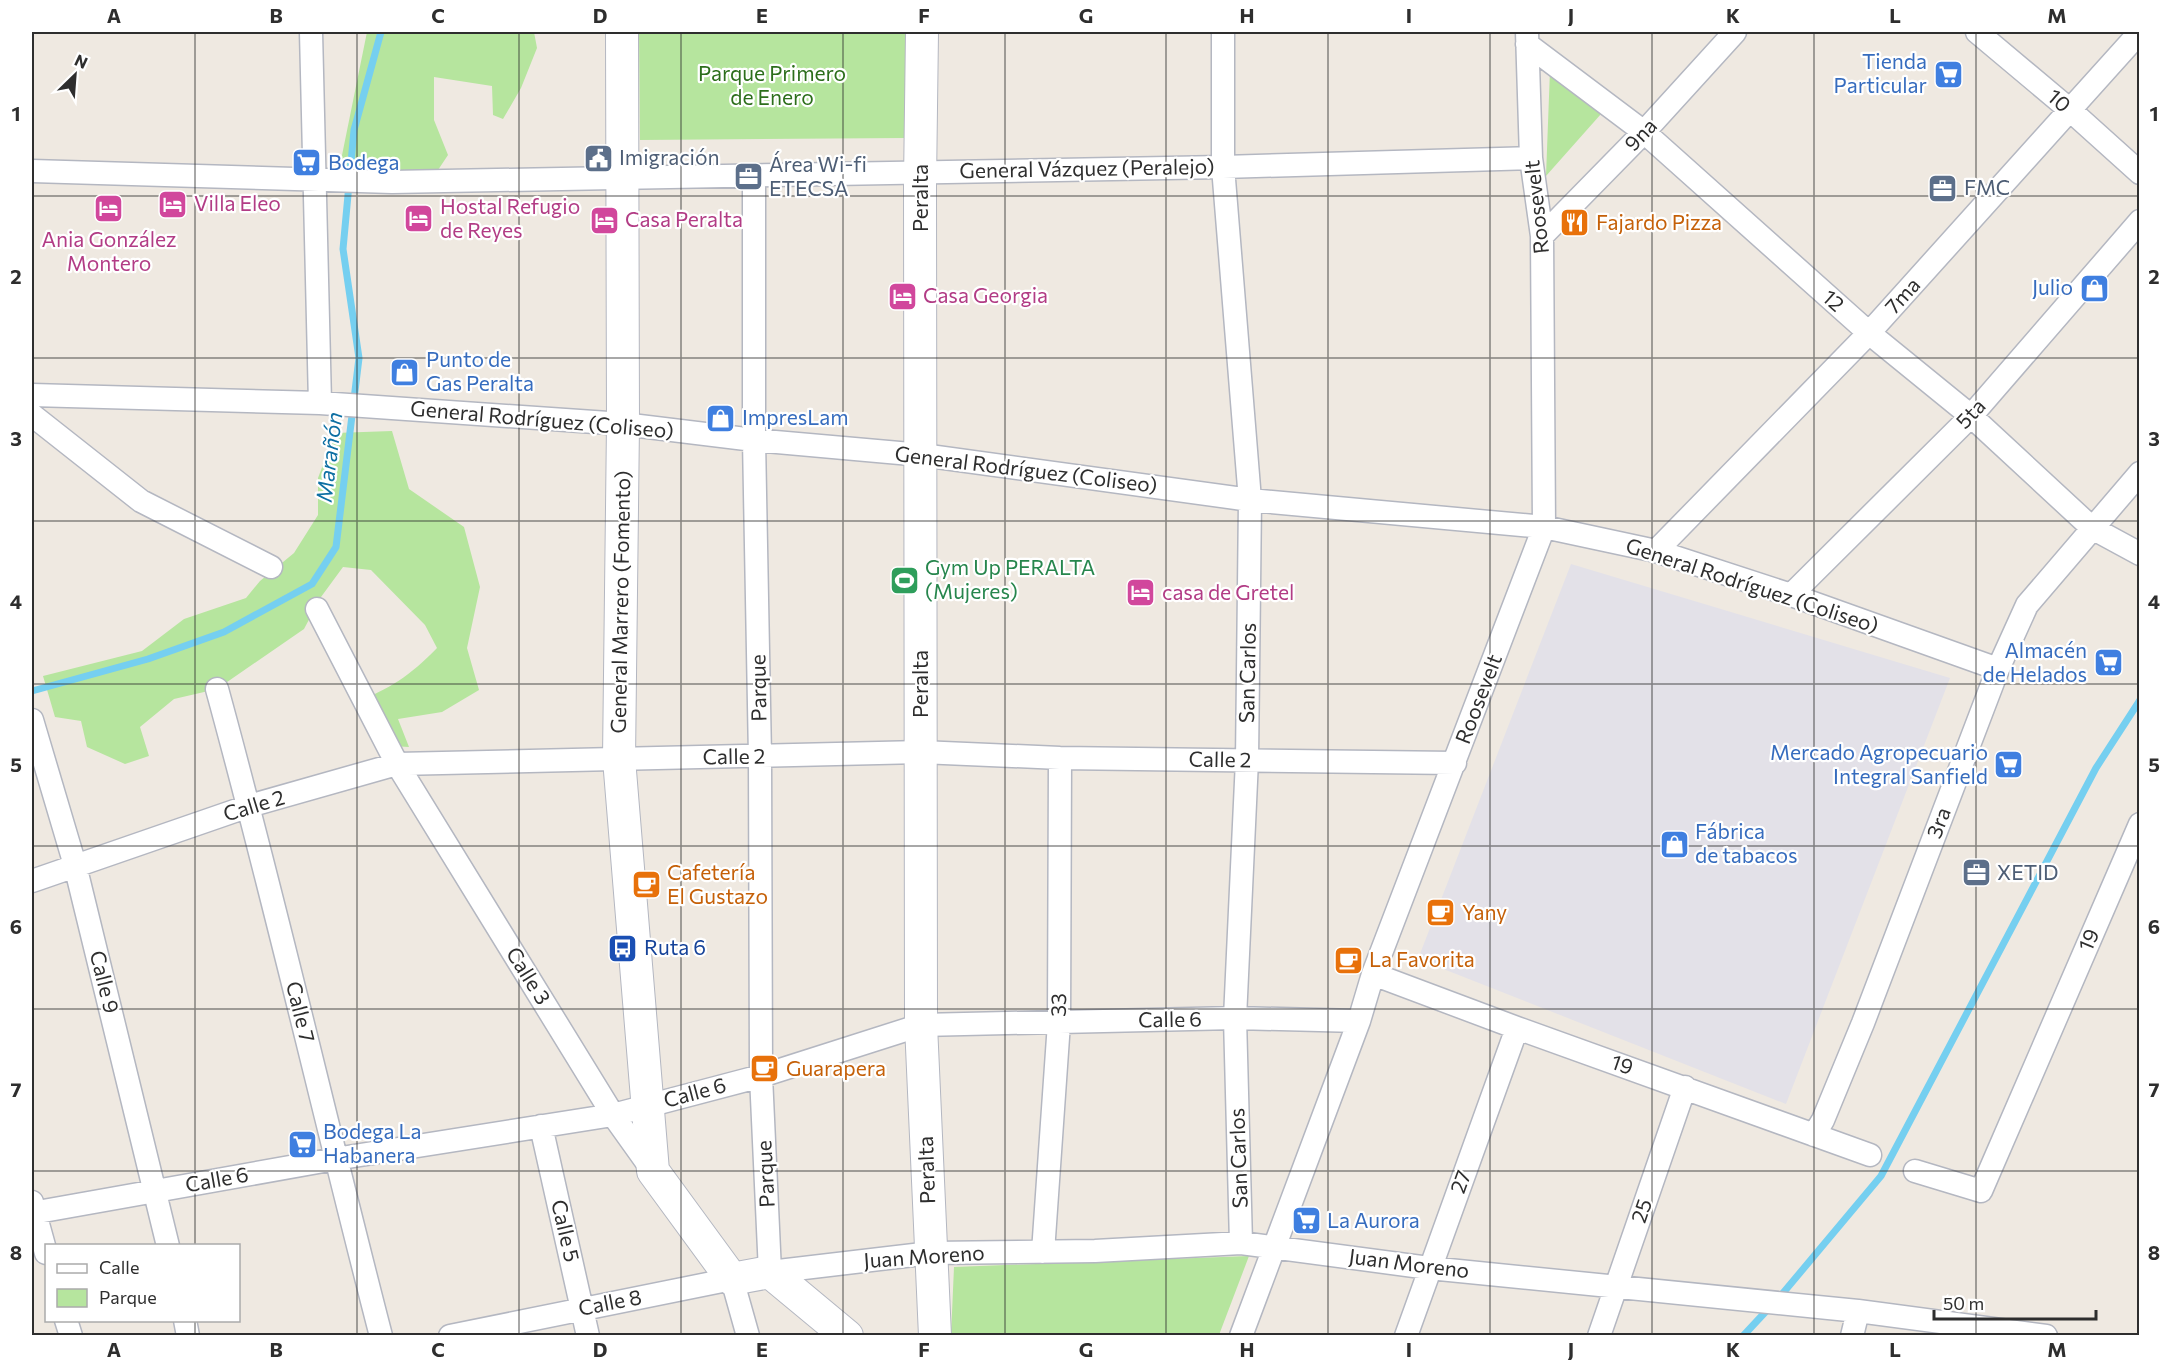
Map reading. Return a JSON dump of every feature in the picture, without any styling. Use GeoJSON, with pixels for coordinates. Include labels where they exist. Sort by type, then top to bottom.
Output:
{"type":"FeatureCollection","features":[{"type":"Feature","properties":{"kind":"street"},"geometry":{"type":"LineString","coordinates":[[312,32],[320,403]]}},
{"type":"Feature","properties":{"kind":"street","name":"General Marrero (Fomento)"},"geometry":{"type":"LineString","coordinates":[[622,32],[623,424],[619,759],[653,1171]]}},
{"type":"Feature","properties":{"kind":"street","name":"Peralta"},"geometry":{"type":"LineString","coordinates":[[922,32],[920,171],[921,1025],[935,1335]]}},
{"type":"Feature","properties":{"kind":"street","name":"San Carlos"},"geometry":{"type":"LineString","coordinates":[[1223,32],[1224,167],[1250,500],[1247,760],[1235,1018],[1241,1243]]}},
{"type":"Feature","properties":{"kind":"street","name":"9na"},"geometry":{"type":"LineString","coordinates":[[1542,236],[1644,132],[1735,32]]}},
{"type":"Feature","properties":{"kind":"street","name":"10"},"geometry":{"type":"LineString","coordinates":[[1977,32],[2139,172]]}},
{"type":"Feature","properties":{"kind":"street","name":"7ma"},"geometry":{"type":"LineString","coordinates":[[1656,551],[1869,333],[2139,32]]}},
{"type":"Feature","properties":{"kind":"street","name":"12"},"geometry":{"type":"LineString","coordinates":[[1527,38],[1644,132],[1869,333],[1971,416],[2092,528],[2139,554]]}},
{"type":"Feature","properties":{"kind":"street","name":"Roosevelt"},"geometry":{"type":"LineString","coordinates":[[1241,1335],[1359,1021],[1373,974],[1544,527],[1542,236],[1531,158],[1527,38]]}},
{"type":"Feature","properties":{"kind":"street","name":"General Vázquez (Peralejo)"},"geometry":{"type":"LineString","coordinates":[[32,171],[392,182],[754,177],[920,171],[1224,167],[1531,158]]}},
{"type":"Feature","properties":{"kind":"street","name":"Parque"},"geometry":{"type":"LineString","coordinates":[[754,177],[754,440],[760,757],[761,1076],[770,1272]]}},
{"type":"Feature","properties":{"kind":"street","name":"5ta"},"geometry":{"type":"LineString","coordinates":[[1791,595],[1971,416],[2139,221]]}},
{"type":"Feature","properties":{"kind":"street","name":"General Rodríguez (Coliseo)"},"geometry":{"type":"LineString","coordinates":[[32,395],[320,403],[623,424],[754,440],[922,455],[1250,500],[1544,527],[1656,551],[1791,595],[1998,669]]}},
{"type":"Feature","properties":{"kind":"street"},"geometry":{"type":"LineString","coordinates":[[32,415],[141,501],[271,567]]}},
{"type":"Feature","properties":{"kind":"street","name":"3ra"},"geometry":{"type":"LineString","coordinates":[[1814,1135],[1823,1120],[1863,1023],[1998,669],[2028,605],[2139,473]]}},
{"type":"Feature","properties":{"kind":"street","name":"Calle 3"},"geometry":{"type":"LineString","coordinates":[[317,609],[397,764],[613,1115],[732,1279],[748,1335]]}},
{"type":"Feature","properties":{"kind":"street","name":"Calle 7"},"geometry":{"type":"LineString","coordinates":[[217,689],[249,806],[381,1335]]}},
{"type":"Feature","properties":{"kind":"street","name":"Calle 9"},"geometry":{"type":"LineString","coordinates":[[32,720],[75,865],[168,1244]]}},
{"type":"Feature","properties":{"kind":"street","name":"Calle 2"},"geometry":{"type":"LineString","coordinates":[[32,881],[249,806],[397,764],[921,752],[1060,758],[1455,763]]}},
{"type":"Feature","properties":{"kind":"street","name":"33"},"geometry":{"type":"LineString","coordinates":[[1043,1252],[1059,1023],[1060,758]]}},
{"type":"Feature","properties":{"kind":"street","name":"19"},"geometry":{"type":"LineString","coordinates":[[1915,1171],[1981,1191],[2139,824]]}},
{"type":"Feature","properties":{"kind":"street","name":"19"},"geometry":{"type":"LineString","coordinates":[[1373,974],[1870,1155]]}},
{"type":"Feature","properties":{"kind":"street","name":"Calle 6"},"geometry":{"type":"LineString","coordinates":[[33,1209],[613,1115],[761,1076],[921,1025],[1235,1018],[1359,1021]]}},
{"type":"Feature","properties":{"kind":"street","name":"27"},"geometry":{"type":"LineString","coordinates":[[1406,1335],[1517,1028]]}},
{"type":"Feature","properties":{"kind":"street","name":"25"},"geometry":{"type":"LineString","coordinates":[[1599,1335],[1685,1087]]}},
{"type":"Feature","properties":{"kind":"street","name":"Calle 5"},"geometry":{"type":"LineString","coordinates":[[541,1126],[588,1335]]}},
{"type":"Feature","properties":{"kind":"street"},"geometry":{"type":"LineString","coordinates":[[33,1209],[45,1250]]}},
{"type":"Feature","properties":{"kind":"street","name":"Juan Moreno"},"geometry":{"type":"LineString","coordinates":[[770,1272],[931,1253],[1095,1251],[1241,1243],[1429,1268],[1794,1304],[2046,1335]]}},
{"type":"Feature","properties":{"kind":"street"},"geometry":{"type":"LineString","coordinates":[[770,1272],[847,1335]]}},
{"type":"Feature","properties":{"kind":"street","name":"Calle 8"},"geometry":{"type":"LineString","coordinates":[[450,1335],[770,1272]]}},
{"type":"Feature","properties":{"kind":"street"},"geometry":{"type":"LineString","coordinates":[[1852,1335],[1858,1311]]}},
{"type":"Feature","properties":{"kind":"shaded area","name":"Fábrica de tabacos"},"geometry":{"type":"Polygon","coordinates":[[[1571,564],[1950,678],[1786,1104],[1418,959],[1571,564]]]}},
{"type":"Feature","properties":{"kind":"green space"},"geometry":{"type":"Polygon","coordinates":[[[367,32],[534,32],[537,48],[521,88],[503,119],[493,115],[492,86],[434,77],[434,120],[448,155],[438,170],[339,170],[367,32]]]}},
{"type":"Feature","properties":{"kind":"green space","name":"Parque Primero de Enero"},"geometry":{"type":"Polygon","coordinates":[[[639,32],[905,32],[905,138],[640,140],[639,32]]]}},
{"type":"Feature","properties":{"kind":"green space"},"geometry":{"type":"Polygon","coordinates":[[[1550,70],[1601,114],[1546,176],[1550,70]]]}},
{"type":"Feature","properties":{"kind":"green space"},"geometry":{"type":"Polygon","coordinates":[[[392,431],[409,489],[464,527],[480,587],[467,648],[479,690],[442,712],[398,719],[409,747],[375,745],[353,704],[398,681],[437,648],[425,625],[371,570],[343,567],[321,597],[304,629],[217,689],[174,699],[140,727],[149,756],[125,764],[87,747],[81,721],[55,717],[43,676],[142,651],[184,619],[246,598],[260,581],[294,553],[318,515],[318,478],[335,433],[392,431]]]}},
{"type":"Feature","properties":{"kind":"green space"},"geometry":{"type":"Polygon","coordinates":[[[1249,1256],[1219,1335],[951,1336],[954,1267],[1249,1256]]]}},
{"type":"Feature","properties":{"kind":"waterway","name":"Marañón"},"geometry":{"type":"LineString","coordinates":[[32,691],[148,659],[224,632],[312,584],[336,547],[359,358],[343,249],[354,130],[381,32]]}},
{"type":"Feature","properties":{"kind":"waterway"},"geometry":{"type":"LineString","coordinates":[[1778,1299],[1881,1176],[2096,768],[2140,700]]}},
{"type":"Feature","properties":{"kind":"waterway"},"geometry":{"type":"LineString","coordinates":[[1743,1336],[1770,1307]]}},
{"type":"Feature","properties":{"kind":"place","name":"Tienda Particular"},"geometry":{"type":"Point","coordinates":[1948,74]}},
{"type":"Feature","properties":{"kind":"place","name":"Imigración"},"geometry":{"type":"Point","coordinates":[598,158]}},
{"type":"Feature","properties":{"kind":"place","name":"Bodega"},"geometry":{"type":"Point","coordinates":[307,163]}},
{"type":"Feature","properties":{"kind":"place","name":"Área Wi-fi ETECSA"},"geometry":{"type":"Point","coordinates":[748,177]}},
{"type":"Feature","properties":{"kind":"place","name":"FMC"},"geometry":{"type":"Point","coordinates":[1943,188]}},
{"type":"Feature","properties":{"kind":"place","name":"Villa Eleo"},"geometry":{"type":"Point","coordinates":[173,204]}},
{"type":"Feature","properties":{"kind":"place","name":"Ania González Montero"},"geometry":{"type":"Point","coordinates":[109,209]}},
{"type":"Feature","properties":{"kind":"place","name":"Hostal Refugio de Reyes"},"geometry":{"type":"Point","coordinates":[419,219]}},
{"type":"Feature","properties":{"kind":"place","name":"Casa Peralta"},"geometry":{"type":"Point","coordinates":[604,220]}},
{"type":"Feature","properties":{"kind":"place","name":"Fajardo Pizza"},"geometry":{"type":"Point","coordinates":[1575,223]}},
{"type":"Feature","properties":{"kind":"place","name":"Julio"},"geometry":{"type":"Point","coordinates":[2094,288]}},
{"type":"Feature","properties":{"kind":"place","name":"Casa Georgia"},"geometry":{"type":"Point","coordinates":[902,296]}},
{"type":"Feature","properties":{"kind":"place","name":"Punto de Gas Peralta"},"geometry":{"type":"Point","coordinates":[405,372]}},
{"type":"Feature","properties":{"kind":"place","name":"ImpresLam"},"geometry":{"type":"Point","coordinates":[721,418]}},
{"type":"Feature","properties":{"kind":"place","name":"Gym Up PERALTA (Mujeres)"},"geometry":{"type":"Point","coordinates":[904,580]}},
{"type":"Feature","properties":{"kind":"place","name":"casa de Gretel"},"geometry":{"type":"Point","coordinates":[1141,593]}},
{"type":"Feature","properties":{"kind":"place","name":"Almacén de Helados"},"geometry":{"type":"Point","coordinates":[2108,663]}},
{"type":"Feature","properties":{"kind":"place","name":"Mercado Agropecuario Integral Sanfield"},"geometry":{"type":"Point","coordinates":[2009,765]}},
{"type":"Feature","properties":{"kind":"place","name":"Fábrica de tabacos"},"geometry":{"type":"Point","coordinates":[1674,844]}},
{"type":"Feature","properties":{"kind":"place","name":"XETID"},"geometry":{"type":"Point","coordinates":[1976,873]}},
{"type":"Feature","properties":{"kind":"place","name":"Cafetería El Gustazo"},"geometry":{"type":"Point","coordinates":[646,885]}},
{"type":"Feature","properties":{"kind":"place","name":"Yany"},"geometry":{"type":"Point","coordinates":[1441,913]}},
{"type":"Feature","properties":{"kind":"place","name":"Ruta 6"},"geometry":{"type":"Point","coordinates":[623,948]}},
{"type":"Feature","properties":{"kind":"place","name":"La Favorita"},"geometry":{"type":"Point","coordinates":[1348,960]}},
{"type":"Feature","properties":{"kind":"place","name":"Guarapera"},"geometry":{"type":"Point","coordinates":[765,1069]}},
{"type":"Feature","properties":{"kind":"place","name":"Bodega La Habanera"},"geometry":{"type":"Point","coordinates":[302,1144]}},
{"type":"Feature","properties":{"kind":"place","name":"La Aurora"},"geometry":{"type":"Point","coordinates":[1306,1221]}}]}
